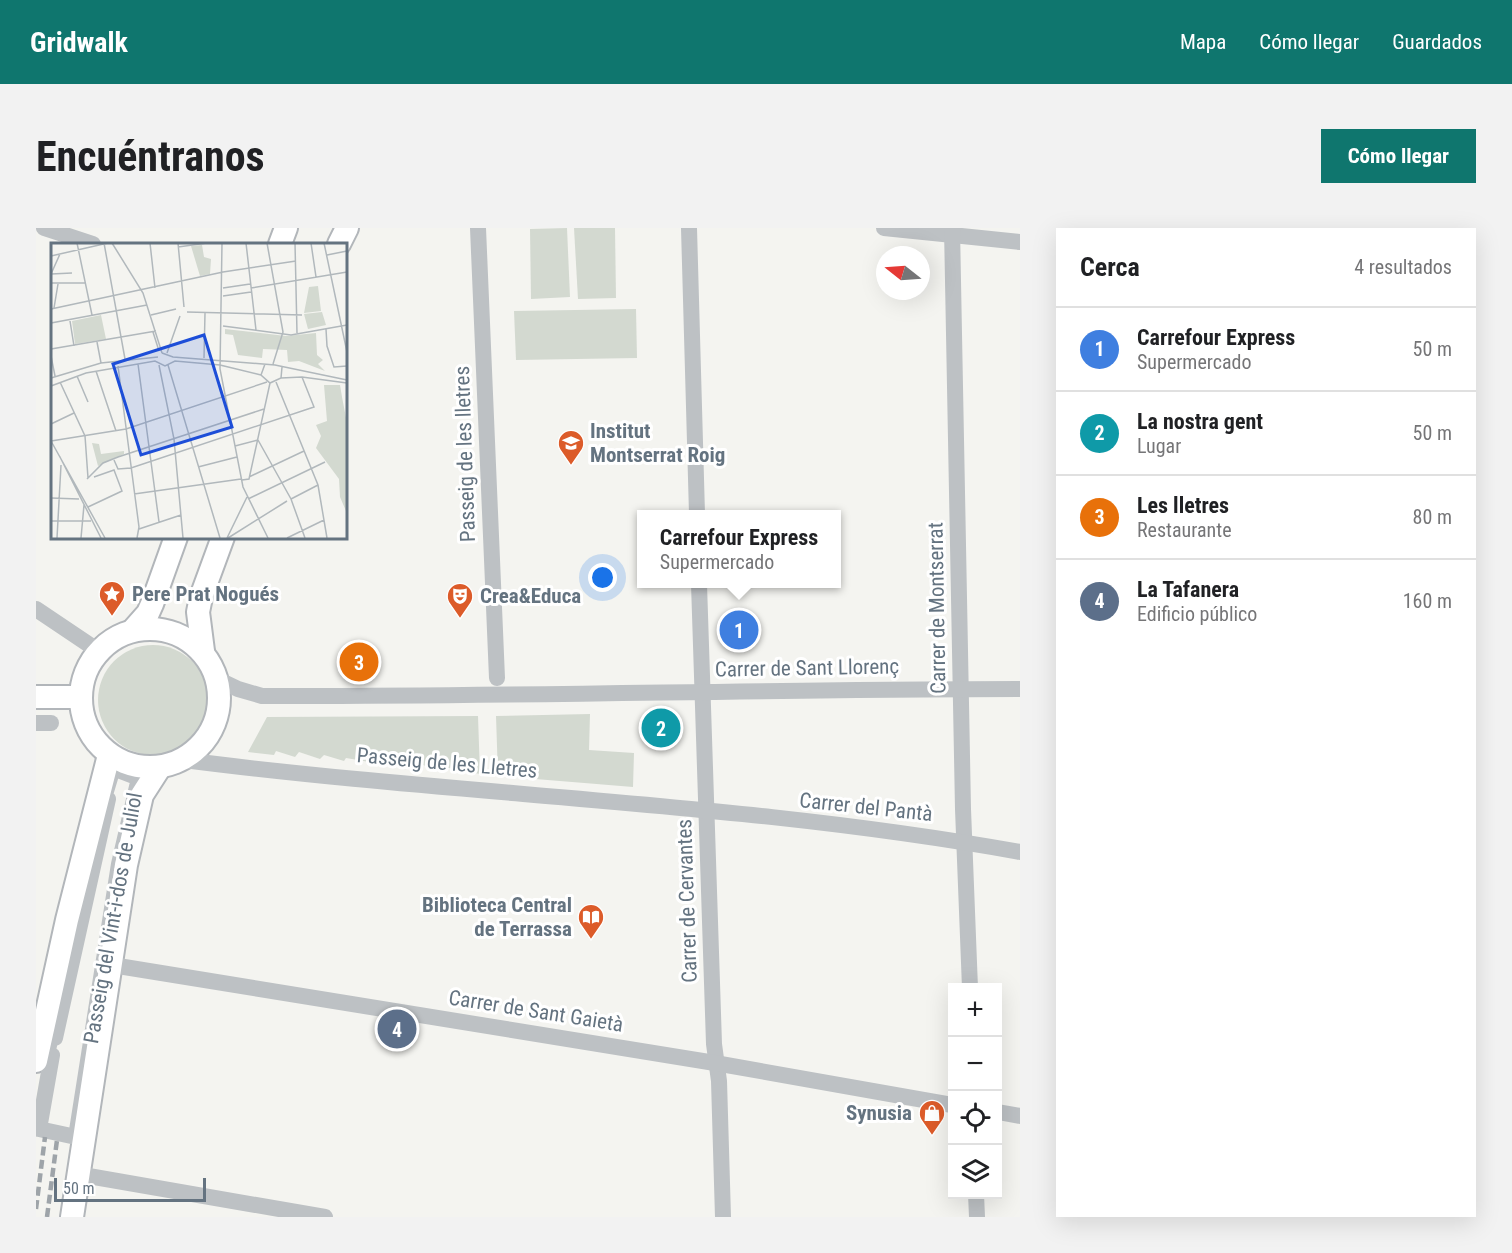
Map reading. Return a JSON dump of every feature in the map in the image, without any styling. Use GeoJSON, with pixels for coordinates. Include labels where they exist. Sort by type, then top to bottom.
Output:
{"type":"FeatureCollection","features":[{"type":"Feature","properties":{"kind":"street"},"geometry":{"type":"LineString","coordinates":[[44,228],[90,243]]}},
{"type":"Feature","properties":{"kind":"street"},"geometry":{"type":"LineString","coordinates":[[280,243],[286,228]]}},
{"type":"Feature","properties":{"kind":"street"},"geometry":{"type":"LineString","coordinates":[[340,243],[347,228]]}},
{"type":"Feature","properties":{"kind":"street","name":"Passeig de les lletres"},"geometry":{"type":"LineString","coordinates":[[478,228],[497,678]]}},
{"type":"Feature","properties":{"kind":"street"},"geometry":{"type":"LineString","coordinates":[[689,228],[697,510]]}},
{"type":"Feature","properties":{"kind":"street"},"geometry":{"type":"LineString","coordinates":[[884,228],[952,232],[1020,242]]}},
{"type":"Feature","properties":{"kind":"street","name":"Carrer de Montserrat"},"geometry":{"type":"LineString","coordinates":[[952,232],[964,840],[970,983]]}},
{"type":"Feature","properties":{"kind":"street"},"geometry":{"type":"LineString","coordinates":[[176,538],[152,604],[133,630],[100,652],[88,668],[79,697],[91,735],[110,755],[131,765],[160,767],[184,760],[208,734],[218,708],[217,679],[203,651],[198,612],[201,597],[224,538]]}},
{"type":"Feature","properties":{"kind":"street","name":"Carrer de Cervantes"},"geometry":{"type":"LineString","coordinates":[[699,588],[715,1063],[719,1081],[723,1217]]}},
{"type":"Feature","properties":{"kind":"street"},"geometry":{"type":"LineString","coordinates":[[36,609],[100,652]]}},
{"type":"Feature","properties":{"kind":"street"},"geometry":{"type":"LineString","coordinates":[[133,630],[160,628],[184,636],[203,651]]}},
{"type":"Feature","properties":{"kind":"street"},"geometry":{"type":"LineString","coordinates":[[217,679],[238,689],[262,696],[488,697],[702,692]]}},
{"type":"Feature","properties":{"kind":"street","name":"Carrer de Sant Llorenç"},"geometry":{"type":"LineString","coordinates":[[702,692],[1020,689]]}},
{"type":"Feature","properties":{"kind":"street"},"geometry":{"type":"LineString","coordinates":[[36,697],[79,697]]}},
{"type":"Feature","properties":{"kind":"street","name":"Passeig del Vint-i-dos de Juliol"},"geometry":{"type":"LineString","coordinates":[[44,1058],[51,1037],[56,1038],[108,800],[104,798],[113,768],[117,768],[139,778],[119,864],[76,1137],[39,1129],[44,1058],[67,920],[110,755]]}},
{"type":"Feature","properties":{"kind":"street","name":"Passeig de les Lletres"},"geometry":{"type":"LineString","coordinates":[[184,760],[707,812]]}},
{"type":"Feature","properties":{"kind":"street","name":"Passeig del Vint-i-dos de Juliol"},"geometry":{"type":"LineString","coordinates":[[72,1217],[126,865],[142,795],[160,767]]}},
{"type":"Feature","properties":{"kind":"street","name":"Carrer del Pantà"},"geometry":{"type":"LineString","coordinates":[[707,812],[964,840],[1020,852]]}},
{"type":"Feature","properties":{"kind":"street","name":"Carrer de Sant Gaietà"},"geometry":{"type":"LineString","coordinates":[[112,965],[715,1063],[948,1104]]}},
{"type":"Feature","properties":{"kind":"street"},"geometry":{"type":"LineString","coordinates":[[1002,1113],[1020,1116]]}},
{"type":"Feature","properties":{"kind":"street"},"geometry":{"type":"LineString","coordinates":[[77,1174],[325,1217]]}},
{"type":"Feature","properties":{"kind":"street"},"geometry":{"type":"LineString","coordinates":[[976,1199],[977,1217]]}},
{"type":"Feature","properties":{"kind":"shaded area"},"geometry":{"type":"Polygon","coordinates":[[[567,228],[570,297],[531,299],[530,229],[567,228]]]}},
{"type":"Feature","properties":{"kind":"shaded area"},"geometry":{"type":"Polygon","coordinates":[[[574,228],[615,228],[616,298],[578,299],[574,228]]]}},
{"type":"Feature","properties":{"kind":"shaded area"},"geometry":{"type":"Polygon","coordinates":[[[636,309],[637,358],[516,360],[514,311],[636,309]]]}},
{"type":"Feature","properties":{"kind":"shaded area"},"geometry":{"type":"Polygon","coordinates":[[[153,645],[174,649],[192,661],[204,679],[208,700],[204,721],[192,739],[174,751],[153,755],[132,751],[114,739],[102,721],[98,700],[102,679],[114,661],[132,649],[153,645]]]}},
{"type":"Feature","properties":{"kind":"shaded area"},"geometry":{"type":"Polygon","coordinates":[[[590,714],[589,750],[634,753],[633,787],[498,776],[496,716],[590,714]]]}},
{"type":"Feature","properties":{"kind":"shaded area"},"geometry":{"type":"Polygon","coordinates":[[[478,716],[480,774],[444,767],[441,771],[420,764],[418,767],[396,762],[393,766],[346,758],[344,761],[324,755],[320,759],[299,752],[295,757],[276,751],[274,755],[248,752],[267,717],[478,716]]]}},
{"type":"Feature","properties":{"kind":"railway"},"geometry":{"type":"LineString","coordinates":[[36,1209],[45,1137]]}},
{"type":"Feature","properties":{"kind":"railway"},"geometry":{"type":"LineString","coordinates":[[47,1217],[57,1140]]}},
{"type":"Feature","properties":{"kind":"place","name":"Institut Montserrat Roig"},"geometry":{"type":"Point","coordinates":[571,466]}},
{"type":"Feature","properties":{"kind":"place","name":"Pere Prat Nogués"},"geometry":{"type":"Point","coordinates":[112,617]}},
{"type":"Feature","properties":{"kind":"place","name":"Crea&Educa"},"geometry":{"type":"Point","coordinates":[460,619]}},
{"type":"Feature","properties":{"kind":"place","name":"Carrefour Express"},"geometry":{"type":"Point","coordinates":[739,630]}},
{"type":"Feature","properties":{"kind":"place","name":"Les lletres"},"geometry":{"type":"Point","coordinates":[359,662]}},
{"type":"Feature","properties":{"kind":"place","name":"La nostra gent"},"geometry":{"type":"Point","coordinates":[661,728]}},
{"type":"Feature","properties":{"kind":"place","name":"Biblioteca Central de Terrassa"},"geometry":{"type":"Point","coordinates":[591,940]}},
{"type":"Feature","properties":{"kind":"place","name":"La Tafanera"},"geometry":{"type":"Point","coordinates":[397,1029]}},
{"type":"Feature","properties":{"kind":"place","name":"Synusia"},"geometry":{"type":"Point","coordinates":[932,1136]}}]}
